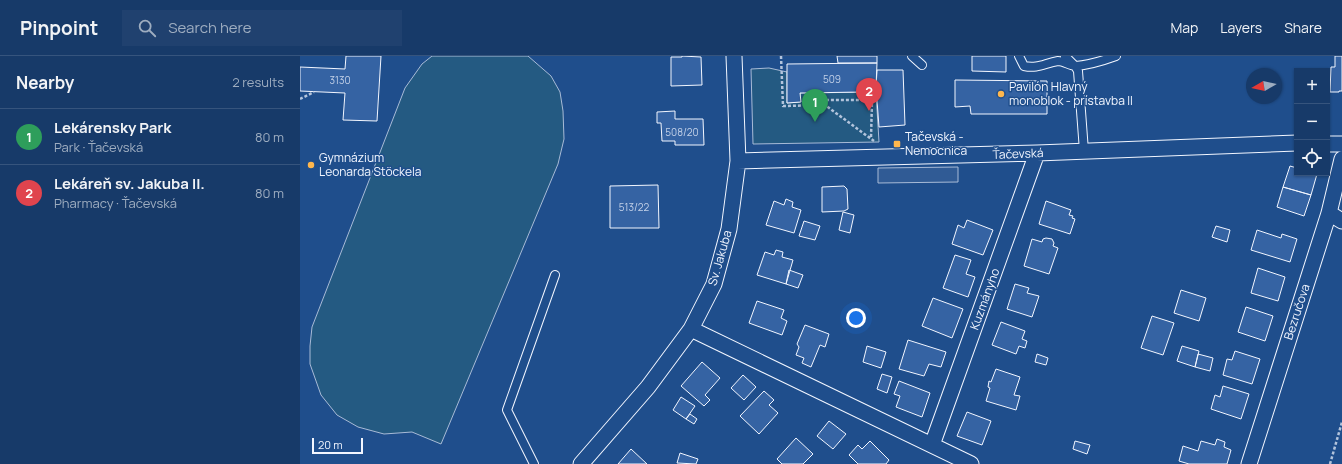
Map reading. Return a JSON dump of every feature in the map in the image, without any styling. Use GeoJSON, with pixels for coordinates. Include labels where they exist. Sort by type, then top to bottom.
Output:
{"type":"FeatureCollection","features":[{"type":"Feature","properties":{"kind":"street","name":"Sv. Jakuba"},"geometry":{"type":"LineString","coordinates":[[581,464],[648,387],[691,329],[714,284],[729,229],[738,161],[734,56]]}},
{"type":"Feature","properties":{"kind":"street","name":"Ťačevská"},"geometry":{"type":"LineString","coordinates":[[738,161],[1037,153],[1294,143]]}},
{"type":"Feature","properties":{"kind":"street"},"geometry":{"type":"LineString","coordinates":[[1330,144],[1342,144]]}},
{"type":"Feature","properties":{"kind":"street","name":"Kuzmányho"},"geometry":{"type":"LineString","coordinates":[[932,445],[1037,153]]}},
{"type":"Feature","properties":{"kind":"street","name":"Bezručova"},"geometry":{"type":"LineString","coordinates":[[1249,464],[1329,213],[1342,159]]}},
{"type":"Feature","properties":{"kind":"street"},"geometry":{"type":"LineString","coordinates":[[1329,213],[1342,221]]}},
{"type":"Feature","properties":{"kind":"street"},"geometry":{"type":"LineString","coordinates":[[691,329],[971,464]]}},
{"type":"Feature","properties":{"kind":"lane"},"geometry":{"type":"LineString","coordinates":[[912,56],[922,65]]}},
{"type":"Feature","properties":{"kind":"lane"},"geometry":{"type":"LineString","coordinates":[[1019,56],[1024,66],[1032,68],[1040,67],[1046,63],[1060,61],[1075,66],[1116,56]]}},
{"type":"Feature","properties":{"kind":"lane"},"geometry":{"type":"LineString","coordinates":[[1065,56],[1078,71],[1084,151]]}},
{"type":"Feature","properties":{"kind":"lane"},"geometry":{"type":"LineString","coordinates":[[534,464],[507,410],[555,275]]}},
{"type":"Feature","properties":{"kind":"path"},"geometry":{"type":"LineString","coordinates":[[781,56],[782,106],[825,105],[896,157]]}},
{"type":"Feature","properties":{"kind":"path"},"geometry":{"type":"LineString","coordinates":[[300,99],[314,92]]}},
{"type":"Feature","properties":{"kind":"path"},"geometry":{"type":"LineString","coordinates":[[825,105],[826,100],[872,100],[871,139]]}},
{"type":"Feature","properties":{"kind":"path"},"geometry":{"type":"LineString","coordinates":[[1330,464],[1342,422]]}},
{"type":"Feature","properties":{"kind":"shaded area"},"geometry":{"type":"Polygon","coordinates":[[[432,56],[528,56],[551,76],[560,92],[563,111],[564,139],[558,164],[441,444],[412,432],[384,434],[358,427],[337,415],[321,395],[310,364],[312,327],[405,88],[422,64],[432,56]]]}},
{"type":"Feature","properties":{"kind":"shaded area"},"geometry":{"type":"Polygon","coordinates":[[[769,68],[787,72],[787,103],[800,102],[800,93],[876,92],[879,142],[753,144],[751,69],[769,68]]]}},
{"type":"Feature","properties":{"kind":"shaded area"},"geometry":{"type":"Polygon","coordinates":[[[958,167],[958,182],[878,183],[878,168],[958,167]]]}},
{"type":"Feature","properties":{"kind":"building"},"geometry":{"type":"Polygon","coordinates":[[[346,56],[381,56],[377,121],[343,120],[345,93],[300,91],[300,67],[345,69],[346,56]]]}},
{"type":"Feature","properties":{"kind":"building"},"geometry":{"type":"Polygon","coordinates":[[[837,56],[877,56],[877,63],[838,63],[837,56]]]}},
{"type":"Feature","properties":{"kind":"building"},"geometry":{"type":"Polygon","coordinates":[[[972,56],[1006,56],[1006,72],[972,71],[972,56]]]}},
{"type":"Feature","properties":{"kind":"building"},"geometry":{"type":"Polygon","coordinates":[[[1335,56],[1342,56],[1342,91],[1330,92],[1331,67],[1335,67],[1335,56]]]}},
{"type":"Feature","properties":{"kind":"building"},"geometry":{"type":"Polygon","coordinates":[[[671,57],[701,57],[702,85],[671,86],[671,57]]]}},
{"type":"Feature","properties":{"kind":"building"},"geometry":{"type":"Polygon","coordinates":[[[877,63],[876,87],[861,87],[862,92],[800,93],[801,102],[787,103],[787,64],[877,63]]]}},
{"type":"Feature","properties":{"kind":"building"},"geometry":{"type":"Polygon","coordinates":[[[877,70],[903,70],[905,125],[879,127],[876,87],[877,70]]]}},
{"type":"Feature","properties":{"kind":"building","name":"Pavilón Hlavný monoblok - prístavba II"},"geometry":{"type":"Polygon","coordinates":[[[955,80],[1047,81],[1047,114],[971,114],[970,106],[955,107],[955,80]]]}},
{"type":"Feature","properties":{"kind":"building"},"geometry":{"type":"Polygon","coordinates":[[[675,111],[675,119],[703,119],[704,145],[675,145],[675,141],[662,141],[661,123],[657,123],[657,112],[675,111]]]}},
{"type":"Feature","properties":{"kind":"building"},"geometry":{"type":"Polygon","coordinates":[[[1290,166],[1294,167],[1294,176],[1316,176],[1311,195],[1283,187],[1290,166]]]}},
{"type":"Feature","properties":{"kind":"building"},"geometry":{"type":"Polygon","coordinates":[[[658,185],[659,228],[610,228],[610,186],[658,185]]]}},
{"type":"Feature","properties":{"kind":"building"},"geometry":{"type":"Polygon","coordinates":[[[844,186],[847,189],[848,209],[844,211],[822,212],[822,187],[844,186]]]}},
{"type":"Feature","properties":{"kind":"building"},"geometry":{"type":"Polygon","coordinates":[[[1283,187],[1311,195],[1304,216],[1277,207],[1283,187]]]}},
{"type":"Feature","properties":{"kind":"building"},"geometry":{"type":"Polygon","coordinates":[[[786,199],[793,202],[792,207],[801,210],[794,233],[766,225],[774,201],[784,205],[786,199]]]}},
{"type":"Feature","properties":{"kind":"building"},"geometry":{"type":"Polygon","coordinates":[[[1046,201],[1071,210],[1069,215],[1073,216],[1072,218],[1075,219],[1070,234],[1039,224],[1046,201]]]}},
{"type":"Feature","properties":{"kind":"building"},"geometry":{"type":"Polygon","coordinates":[[[843,212],[854,215],[850,233],[839,230],[843,212]]]}},
{"type":"Feature","properties":{"kind":"building"},"geometry":{"type":"Polygon","coordinates":[[[967,220],[993,230],[983,255],[952,244],[958,225],[964,228],[967,220]]]}},
{"type":"Feature","properties":{"kind":"building"},"geometry":{"type":"Polygon","coordinates":[[[804,221],[820,226],[815,240],[799,236],[804,221]]]}},
{"type":"Feature","properties":{"kind":"building"},"geometry":{"type":"Polygon","coordinates":[[[1216,226],[1230,230],[1227,242],[1212,237],[1216,226]]]}},
{"type":"Feature","properties":{"kind":"building"},"geometry":{"type":"Polygon","coordinates":[[[1257,230],[1281,238],[1282,234],[1297,239],[1290,262],[1251,250],[1257,230]]]}},
{"type":"Feature","properties":{"kind":"building"},"geometry":{"type":"Polygon","coordinates":[[[1032,239],[1042,242],[1043,239],[1052,239],[1054,243],[1053,246],[1058,248],[1049,274],[1024,266],[1032,239]]]}},
{"type":"Feature","properties":{"kind":"building"},"geometry":{"type":"Polygon","coordinates":[[[776,250],[783,252],[782,257],[793,260],[786,284],[757,275],[765,252],[774,255],[776,250]]]}},
{"type":"Feature","properties":{"kind":"building"},"geometry":{"type":"Polygon","coordinates":[[[955,255],[971,260],[966,274],[975,277],[968,297],[943,288],[955,255]]]}},
{"type":"Feature","properties":{"kind":"building"},"geometry":{"type":"Polygon","coordinates":[[[1258,268],[1285,277],[1278,301],[1251,293],[1258,268]]]}},
{"type":"Feature","properties":{"kind":"building"},"geometry":{"type":"Polygon","coordinates":[[[789,270],[803,275],[798,288],[786,284],[789,270]]]}},
{"type":"Feature","properties":{"kind":"building"},"geometry":{"type":"Polygon","coordinates":[[[1015,284],[1029,288],[1027,293],[1039,296],[1032,317],[1007,309],[1015,284]]]}},
{"type":"Feature","properties":{"kind":"building"},"geometry":{"type":"Polygon","coordinates":[[[1181,290],[1206,298],[1199,321],[1174,313],[1181,290]]]}},
{"type":"Feature","properties":{"kind":"building"},"geometry":{"type":"Polygon","coordinates":[[[933,298],[963,309],[952,338],[922,326],[933,298]]]}},
{"type":"Feature","properties":{"kind":"building"},"geometry":{"type":"Polygon","coordinates":[[[757,301],[784,310],[781,318],[787,321],[782,335],[749,323],[757,301]]]}},
{"type":"Feature","properties":{"kind":"building"},"geometry":{"type":"Polygon","coordinates":[[[1246,307],[1273,316],[1265,341],[1238,332],[1246,307]]]}},
{"type":"Feature","properties":{"kind":"building"},"geometry":{"type":"Polygon","coordinates":[[[1152,316],[1174,323],[1163,355],[1141,348],[1152,316]]]}},
{"type":"Feature","properties":{"kind":"building"},"geometry":{"type":"Polygon","coordinates":[[[1001,322],[1025,331],[1022,339],[1027,341],[1025,348],[1019,346],[1016,354],[992,345],[1001,322]]]}},
{"type":"Feature","properties":{"kind":"building"},"geometry":{"type":"Polygon","coordinates":[[[805,325],[829,334],[825,347],[820,345],[811,367],[802,363],[804,358],[796,355],[799,347],[797,344],[805,325]]]}},
{"type":"Feature","properties":{"kind":"building"},"geometry":{"type":"Polygon","coordinates":[[[908,340],[946,352],[941,367],[929,364],[924,376],[899,369],[908,340]]]}},
{"type":"Feature","properties":{"kind":"building"},"geometry":{"type":"Polygon","coordinates":[[[867,346],[886,352],[881,368],[863,362],[867,346]]]}},
{"type":"Feature","properties":{"kind":"building"},"geometry":{"type":"Polygon","coordinates":[[[1182,346],[1199,351],[1195,367],[1177,361],[1182,346]]]}},
{"type":"Feature","properties":{"kind":"building"},"geometry":{"type":"Polygon","coordinates":[[[1235,351],[1260,359],[1252,384],[1223,375],[1227,359],[1232,360],[1235,351]]]}},
{"type":"Feature","properties":{"kind":"building"},"geometry":{"type":"Polygon","coordinates":[[[1037,354],[1048,358],[1046,365],[1035,362],[1037,354]]]}},
{"type":"Feature","properties":{"kind":"building"},"geometry":{"type":"Polygon","coordinates":[[[1198,354],[1213,358],[1210,371],[1195,367],[1198,354]]]}},
{"type":"Feature","properties":{"kind":"building"},"geometry":{"type":"Polygon","coordinates":[[[702,362],[720,378],[705,395],[710,400],[704,406],[681,386],[702,362]]]}},
{"type":"Feature","properties":{"kind":"building"},"geometry":{"type":"Polygon","coordinates":[[[996,369],[1020,377],[1014,395],[1020,396],[1016,410],[986,401],[990,388],[988,387],[989,381],[991,382],[996,369]]]}},
{"type":"Feature","properties":{"kind":"building"},"geometry":{"type":"Polygon","coordinates":[[[882,374],[892,377],[887,393],[877,389],[882,374]]]}},
{"type":"Feature","properties":{"kind":"building"},"geometry":{"type":"Polygon","coordinates":[[[743,375],[756,387],[744,400],[731,388],[743,375]]]}},
{"type":"Feature","properties":{"kind":"building"},"geometry":{"type":"Polygon","coordinates":[[[899,381],[930,393],[922,417],[896,407],[900,396],[894,394],[899,381]]]}},
{"type":"Feature","properties":{"kind":"building"},"geometry":{"type":"Polygon","coordinates":[[[1223,386],[1249,394],[1241,419],[1211,409],[1215,395],[1220,397],[1223,386]]]}},
{"type":"Feature","properties":{"kind":"building"},"geometry":{"type":"Polygon","coordinates":[[[764,391],[774,400],[769,405],[778,413],[759,434],[740,416],[764,391]]]}},
{"type":"Feature","properties":{"kind":"building"},"geometry":{"type":"Polygon","coordinates":[[[681,397],[695,406],[686,419],[673,410],[681,397]]]}},
{"type":"Feature","properties":{"kind":"building"},"geometry":{"type":"Polygon","coordinates":[[[967,412],[991,421],[982,445],[957,436],[967,412]]]}},
{"type":"Feature","properties":{"kind":"building"},"geometry":{"type":"Polygon","coordinates":[[[690,414],[697,419],[694,424],[686,419],[690,414]]]}},
{"type":"Feature","properties":{"kind":"building"},"geometry":{"type":"Polygon","coordinates":[[[829,421],[846,434],[833,449],[817,436],[829,421]]]}},
{"type":"Feature","properties":{"kind":"building"},"geometry":{"type":"Polygon","coordinates":[[[796,438],[813,454],[803,464],[782,464],[777,459],[796,438]]]}},
{"type":"Feature","properties":{"kind":"building"},"geometry":{"type":"Polygon","coordinates":[[[1217,439],[1225,442],[1224,447],[1231,450],[1227,464],[1189,464],[1179,461],[1183,446],[1198,451],[1201,441],[1215,445],[1217,439]]]}},
{"type":"Feature","properties":{"kind":"building"},"geometry":{"type":"Polygon","coordinates":[[[870,441],[889,460],[886,464],[858,464],[849,455],[858,445],[862,449],[870,441]]]}},
{"type":"Feature","properties":{"kind":"building"},"geometry":{"type":"Polygon","coordinates":[[[1075,441],[1090,445],[1087,454],[1073,449],[1075,441]]]}},
{"type":"Feature","properties":{"kind":"building"},"geometry":{"type":"Polygon","coordinates":[[[631,449],[647,464],[618,464],[631,449]]]}},
{"type":"Feature","properties":{"kind":"building"},"geometry":{"type":"Polygon","coordinates":[[[680,453],[698,459],[696,464],[677,463],[680,453]]]}},
{"type":"Feature","properties":{"kind":"place","name":"Pavilón Hlavný monoblok - prístavba II"},"geometry":{"type":"Point","coordinates":[1001,94]}},
{"type":"Feature","properties":{"kind":"place","name":"Lekáreň sv. Jakuba II."},"geometry":{"type":"Point","coordinates":[869,111]}},
{"type":"Feature","properties":{"kind":"place","name":"Lekárensky Park"},"geometry":{"type":"Point","coordinates":[815,122]}},
{"type":"Feature","properties":{"kind":"place","name":"Tačevská - Nemocnica"},"geometry":{"type":"Point","coordinates":[897,144]}},
{"type":"Feature","properties":{"kind":"place","name":"Gymnázium Leonarda Stöckela"},"geometry":{"type":"Point","coordinates":[311,165]}}]}
